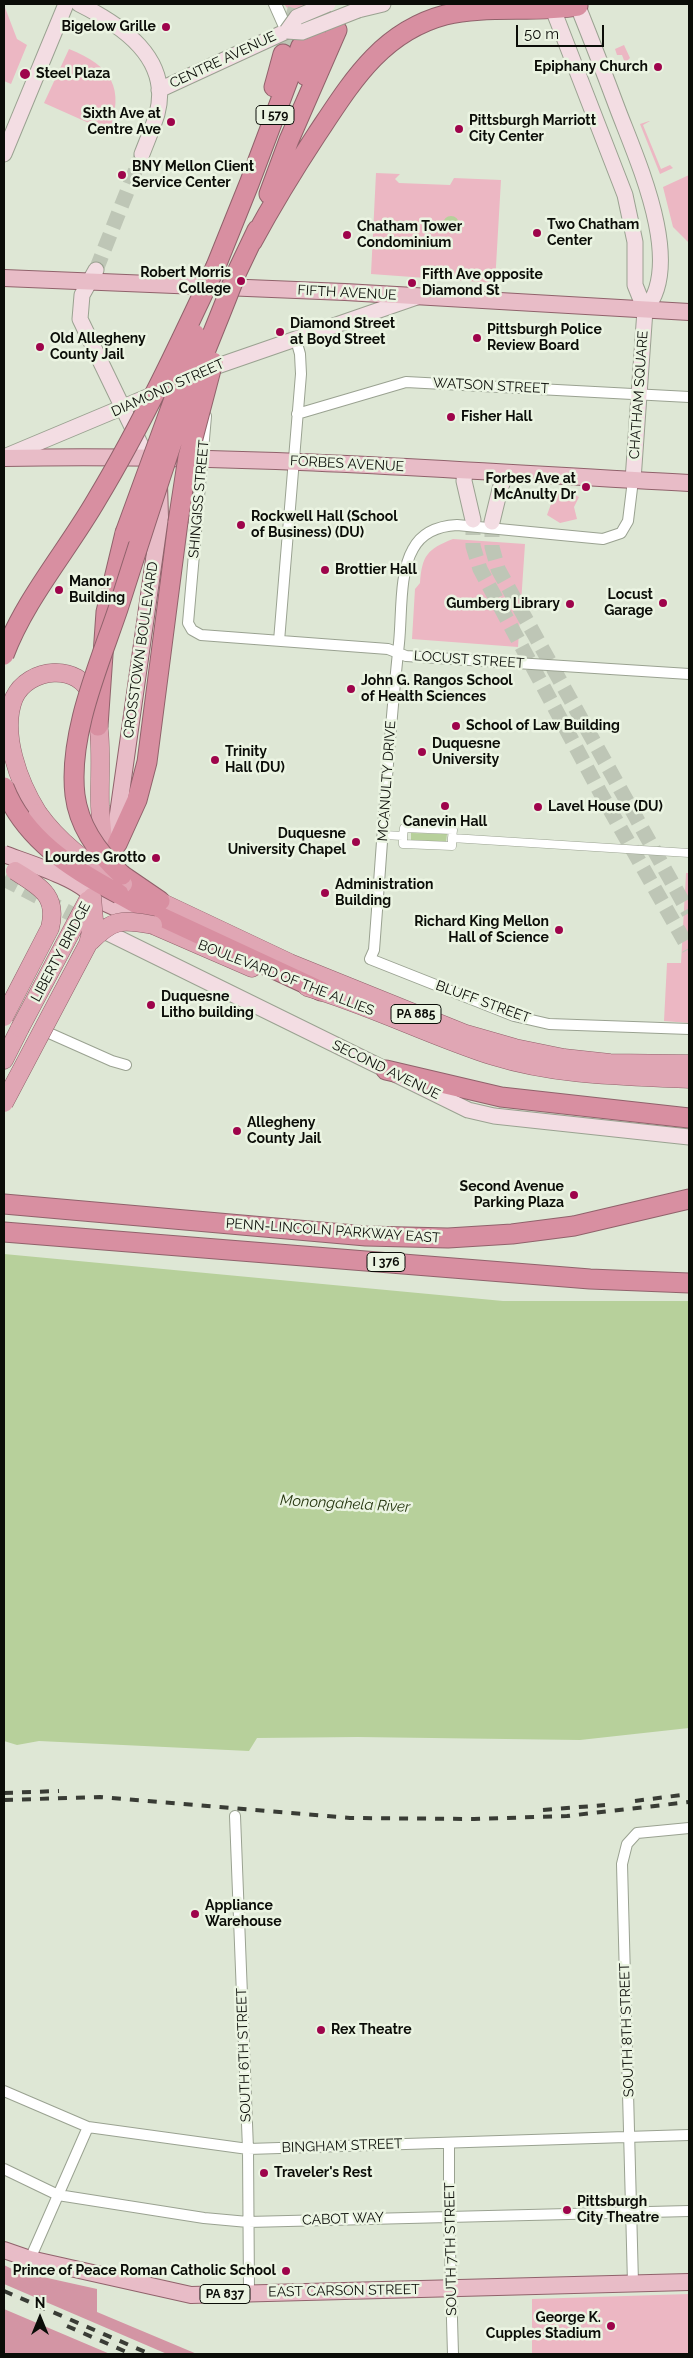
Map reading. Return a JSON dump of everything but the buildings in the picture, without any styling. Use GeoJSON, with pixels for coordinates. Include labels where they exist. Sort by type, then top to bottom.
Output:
{"type":"FeatureCollection","features":[{"type":"Feature","properties":{"kind":"highway"},"geometry":{"type":"LineString","coordinates":[[252,242],[273,203],[356,75],[389,43],[420,24],[445,15],[475,11],[580,5]]}},
{"type":"Feature","properties":{"kind":"highway","name":"I 579"},"geometry":{"type":"LineString","coordinates":[[237,271],[252,242],[289,140],[337,30]]}},
{"type":"Feature","properties":{"kind":"highway"},"geometry":{"type":"LineString","coordinates":[[289,140],[318,38]]}},
{"type":"Feature","properties":{"kind":"highway","name":"I 579"},"geometry":{"type":"LineString","coordinates":[[218,261],[249,184],[300,46]]}},
{"type":"Feature","properties":{"kind":"highway"},"geometry":{"type":"LineString","coordinates":[[249,184],[283,54]]}},
{"type":"Feature","properties":{"kind":"highway"},"geometry":{"type":"LineString","coordinates":[[4,655],[10,639],[37,593],[96,502],[133,439],[218,261]]}},
{"type":"Feature","properties":{"kind":"highway"},"geometry":{"type":"LineString","coordinates":[[105,863],[100,809],[96,690],[106,612],[125,533],[178,388],[218,261]]}},
{"type":"Feature","properties":{"kind":"highway"},"geometry":{"type":"LineString","coordinates":[[117,844],[137,800],[147,762],[188,457],[237,271]]}},
{"type":"Feature","properties":{"kind":"highway"},"geometry":{"type":"LineString","coordinates":[[121,884],[87,832],[79,812],[75,795],[74,772],[78,742],[88,699],[189,393],[237,271]]}},
{"type":"Feature","properties":{"kind":"highway"},"geometry":{"type":"LineString","coordinates":[[96,690],[85,686],[64,673],[46,672],[23,685],[13,701],[9,721],[11,746],[16,769],[26,792],[46,824],[78,855],[121,884],[152,912],[321,991]]}},
{"type":"Feature","properties":{"kind":"highway"},"geometry":{"type":"LineString","coordinates":[[4,787],[27,828],[44,847],[90,878],[121,884],[160,901]]}},
{"type":"Feature","properties":{"kind":"highway","name":"LIBERTY BRIDGE"},"geometry":{"type":"LineString","coordinates":[[4,1060],[90,898],[105,863],[117,844]]}},
{"type":"Feature","properties":{"kind":"highway"},"geometry":{"type":"LineString","coordinates":[[4,1017],[50,928],[53,914],[52,904],[43,890],[10,869]]}},
{"type":"Feature","properties":{"kind":"highway"},"geometry":{"type":"LineString","coordinates":[[4,1103],[88,944],[94,920],[90,898]]}},
{"type":"Feature","properties":{"kind":"highway","name":"BOULEVARD OF THE ALLIES"},"geometry":{"type":"LineString","coordinates":[[160,901],[281,959],[466,1034],[515,1048],[564,1058],[610,1062],[689,1064]]}},
{"type":"Feature","properties":{"kind":"highway"},"geometry":{"type":"LineString","coordinates":[[88,944],[107,926],[118,921],[153,925]]}},
{"type":"Feature","properties":{"kind":"highway","name":"BOULEVARD OF THE ALLIES"},"geometry":{"type":"LineString","coordinates":[[153,925],[212,952],[281,979],[321,991],[494,1056],[544,1068],[592,1075],[689,1079]]}},
{"type":"Feature","properties":{"kind":"highway"},"geometry":{"type":"LineString","coordinates":[[386,1070],[501,1098],[689,1118]]}},
{"type":"Feature","properties":{"kind":"highway","name":"PENN-LINCOLN PARKWAY EAST"},"geometry":{"type":"LineString","coordinates":[[4,1204],[366,1236],[480,1237],[574,1226],[689,1199]]}},
{"type":"Feature","properties":{"kind":"highway"},"geometry":{"type":"LineString","coordinates":[[4,1225],[82,1238]]}},
{"type":"Feature","properties":{"kind":"highway","name":"PENN-LINCOLN PARKWAY EAST"},"geometry":{"type":"LineString","coordinates":[[4,1232],[590,1279],[689,1283]]}},
{"type":"Feature","properties":{"kind":"main road"},"geometry":{"type":"LineString","coordinates":[[4,154],[66,4]]}},
{"type":"Feature","properties":{"kind":"main road"},"geometry":{"type":"LineString","coordinates":[[79,4],[108,18],[134,39],[150,60],[159,90],[157,115],[142,154]]}},
{"type":"Feature","properties":{"kind":"main road","name":"CENTRE AVENUE"},"geometry":{"type":"LineString","coordinates":[[159,90],[283,29],[297,17],[328,4]]}},
{"type":"Feature","properties":{"kind":"main road","name":"CENTRE AVENUE"},"geometry":{"type":"LineString","coordinates":[[283,29],[302,32],[358,10],[383,4]]}},
{"type":"Feature","properties":{"kind":"main road"},"geometry":{"type":"LineString","coordinates":[[552,7],[625,195],[635,242],[635,285],[645,310],[652,302],[658,287],[660,251],[654,211],[640,166],[580,5]]}},
{"type":"Feature","properties":{"kind":"main road"},"geometry":{"type":"LineString","coordinates":[[93,275],[80,302],[80,319],[122,409],[148,458]]}},
{"type":"Feature","properties":{"kind":"main road","name":"FIFTH AVENUE"},"geometry":{"type":"LineString","coordinates":[[4,278],[93,275],[689,312]]}},
{"type":"Feature","properties":{"kind":"main road","name":"DIAMOND STREET"},"geometry":{"type":"LineString","coordinates":[[4,457],[122,409],[210,368],[296,340],[418,296]]}},
{"type":"Feature","properties":{"kind":"main road","name":"CHATHAM SQUARE"},"geometry":{"type":"LineString","coordinates":[[633,480],[645,310]]}},
{"type":"Feature","properties":{"kind":"main road","name":"FORBES AVENUE"},"geometry":{"type":"LineString","coordinates":[[4,457],[293,461],[689,483]]}},
{"type":"Feature","properties":{"kind":"main road","name":"CROSSTOWN BOULEVARD"},"geometry":{"type":"LineString","coordinates":[[117,844],[117,821],[160,505],[159,486],[148,458]]}},
{"type":"Feature","properties":{"kind":"main road"},"geometry":{"type":"LineString","coordinates":[[465,471],[464,481],[473,520]]}},
{"type":"Feature","properties":{"kind":"main road"},"geometry":{"type":"LineString","coordinates":[[492,522],[506,473]]}},
{"type":"Feature","properties":{"kind":"main road","name":"BOULEVARD OF THE ALLIES"},"geometry":{"type":"LineString","coordinates":[[4,854],[74,882],[87,890],[90,898]]}},
{"type":"Feature","properties":{"kind":"main road","name":"BOULEVARD OF THE ALLIES"},"geometry":{"type":"LineString","coordinates":[[10,869],[90,898],[153,925]]}},
{"type":"Feature","properties":{"kind":"main road","name":"SECOND AVENUE"},"geometry":{"type":"LineString","coordinates":[[104,931],[476,1113],[689,1137]]}},
{"type":"Feature","properties":{"kind":"main road","name":"EAST CARSON STREET"},"geometry":{"type":"LineString","coordinates":[[4,2250],[30,2259],[191,2295],[689,2282]]}},
{"type":"Feature","properties":{"kind":"street"},"geometry":{"type":"LineString","coordinates":[[275,4],[283,29]]}},
{"type":"Feature","properties":{"kind":"street"},"geometry":{"type":"LineString","coordinates":[[279,641],[301,374],[300,354],[296,340]]}},
{"type":"Feature","properties":{"kind":"street","name":"SHINGISS STREET"},"geometry":{"type":"LineString","coordinates":[[192,630],[188,624],[210,368]]}},
{"type":"Feature","properties":{"kind":"street","name":"WATSON STREET"},"geometry":{"type":"LineString","coordinates":[[297,414],[406,382],[689,398]]}},
{"type":"Feature","properties":{"kind":"street","name":"MCANULTY DRIVE"},"geometry":{"type":"LineString","coordinates":[[370,959],[374,950],[405,570],[412,550],[423,536],[439,526],[456,525],[603,539],[621,533],[628,521],[633,480]]}},
{"type":"Feature","properties":{"kind":"street","name":"LOCUST STREET"},"geometry":{"type":"LineString","coordinates":[[192,630],[201,635],[388,649],[406,656],[689,674]]}},
{"type":"Feature","properties":{"kind":"street"},"geometry":{"type":"LineString","coordinates":[[404,828],[452,830],[452,838],[452,846],[403,844],[404,828]]}},
{"type":"Feature","properties":{"kind":"street"},"geometry":{"type":"LineString","coordinates":[[383,835],[403,836]]}},
{"type":"Feature","properties":{"kind":"street"},"geometry":{"type":"LineString","coordinates":[[452,838],[689,853]]}},
{"type":"Feature","properties":{"kind":"street","name":"BLUFF STREET"},"geometry":{"type":"LineString","coordinates":[[370,959],[514,1016],[549,1024],[689,1029]]}},
{"type":"Feature","properties":{"kind":"street"},"geometry":{"type":"LineString","coordinates":[[49,1033],[105,1058],[126,1065]]}},
{"type":"Feature","properties":{"kind":"street","name":"SOUTH 6TH STREET"},"geometry":{"type":"LineString","coordinates":[[235,1816],[248,2149],[249,2293]]}},
{"type":"Feature","properties":{"kind":"street","name":"SOUTH 8TH STREET"},"geometry":{"type":"LineString","coordinates":[[634,2283],[622,1864],[627,1844],[637,1833],[689,1828]]}},
{"type":"Feature","properties":{"kind":"street","name":"BINGHAM STREET"},"geometry":{"type":"LineString","coordinates":[[4,2091],[88,2127],[248,2149],[689,2135]]}},
{"type":"Feature","properties":{"kind":"street"},"geometry":{"type":"LineString","coordinates":[[30,2259],[88,2127]]}},
{"type":"Feature","properties":{"kind":"street","name":"SOUTH 7TH STREET"},"geometry":{"type":"LineString","coordinates":[[449,2143],[449,2216],[454,2354]]}},
{"type":"Feature","properties":{"kind":"street","name":"CABOT WAY"},"geometry":{"type":"LineString","coordinates":[[4,2169],[58,2195],[204,2218],[248,2222],[689,2211]]}},
{"type":"Feature","properties":{"kind":"shaded area"},"geometry":{"type":"Polygon","coordinates":[[[284,4],[311,4],[295,11],[288,9],[284,4]]]}},
{"type":"Feature","properties":{"kind":"shaded area"},"geometry":{"type":"Polygon","coordinates":[[[4,5],[17,39],[27,45],[11,84],[4,81],[4,5]]]}},
{"type":"Feature","properties":{"kind":"shaded area"},"geometry":{"type":"Polygon","coordinates":[[[624,45],[630,58],[625,63],[622,55],[617,55],[615,49],[624,45]]]}},
{"type":"Feature","properties":{"kind":"shaded area"},"geometry":{"type":"Polygon","coordinates":[[[69,49],[96,63],[111,80],[115,91],[116,103],[109,132],[44,103],[69,49]]]}},
{"type":"Feature","properties":{"kind":"shaded area"},"geometry":{"type":"Polygon","coordinates":[[[650,121],[643,125],[661,169],[670,165],[673,168],[660,174],[640,124],[650,121]]]}},
{"type":"Feature","properties":{"kind":"shaded area"},"geometry":{"type":"Polygon","coordinates":[[[376,173],[400,174],[395,179],[399,183],[450,185],[454,178],[501,180],[495,283],[371,274],[376,173]]]}},
{"type":"Feature","properties":{"kind":"shaded area"},"geometry":{"type":"Polygon","coordinates":[[[689,175],[689,243],[673,227],[663,187],[689,175]]]}},
{"type":"Feature","properties":{"kind":"shaded area"},"geometry":{"type":"Polygon","coordinates":[[[555,492],[573,494],[579,497],[574,507],[577,519],[560,523],[547,515],[551,504],[548,495],[555,492]]]}},
{"type":"Feature","properties":{"kind":"shaded area"},"geometry":{"type":"Polygon","coordinates":[[[453,539],[525,544],[518,647],[412,639],[415,589],[420,583],[424,560],[437,546],[453,539]]]}},
{"type":"Feature","properties":{"kind":"shaded area"},"geometry":{"type":"Polygon","coordinates":[[[686,873],[689,873],[689,1023],[664,1021],[667,963],[681,963],[686,873]]]}},
{"type":"Feature","properties":{"kind":"shaded area"},"geometry":{"type":"Polygon","coordinates":[[[4,2265],[16,2271],[97,2289],[97,2312],[197,2354],[167,2354],[4,2284],[4,2265]]]}},
{"type":"Feature","properties":{"kind":"shaded area","name":"George K. Cupples Stadium"},"geometry":{"type":"Polygon","coordinates":[[[689,2294],[689,2354],[532,2354],[532,2299],[689,2294]]]}},
{"type":"Feature","properties":{"kind":"shaded area"},"geometry":{"type":"Polygon","coordinates":[[[4,2309],[110,2354],[4,2354],[4,2309]]]}},
{"type":"Feature","properties":{"kind":"water"},"geometry":{"type":"Polygon","coordinates":[[[451,216],[459,224],[451,232],[443,224],[451,216]]]}},
{"type":"Feature","properties":{"kind":"water"},"geometry":{"type":"Polygon","coordinates":[[[411,833],[447,834],[446,842],[411,840],[411,833]]]}},
{"type":"Feature","properties":{"kind":"water","name":"Monongahela River"},"geometry":{"type":"Polygon","coordinates":[[[4,1254],[503,1301],[689,1301],[689,1728],[580,1740],[358,1737],[257,1738],[249,1751],[39,1741],[17,1745],[4,1741],[4,1254]]]}},
{"type":"Feature","properties":{"kind":"tunnel"},"geometry":{"type":"LineString","coordinates":[[283,54],[299,4]]}},
{"type":"Feature","properties":{"kind":"tunnel"},"geometry":{"type":"LineString","coordinates":[[96,270],[142,154]]}},
{"type":"Feature","properties":{"kind":"tunnel"},"geometry":{"type":"LineString","coordinates":[[473,520],[473,546],[480,569],[601,794],[689,949]]}},
{"type":"Feature","properties":{"kind":"tunnel"},"geometry":{"type":"LineString","coordinates":[[492,522],[492,547],[498,569],[689,913]]}},
{"type":"Feature","properties":{"kind":"tunnel"},"geometry":{"type":"LineString","coordinates":[[4,879],[89,923]]}},
{"type":"Feature","properties":{"kind":"railway"},"geometry":{"type":"LineString","coordinates":[[4,1793],[59,1791]]}},
{"type":"Feature","properties":{"kind":"railway"},"geometry":{"type":"LineString","coordinates":[[635,1801],[689,1794]]}},
{"type":"Feature","properties":{"kind":"railway"},"geometry":{"type":"LineString","coordinates":[[4,1800],[100,1797],[350,1818],[474,1819],[567,1816],[689,1802]]}},
{"type":"Feature","properties":{"kind":"railway"},"geometry":{"type":"LineString","coordinates":[[543,1810],[605,1805]]}},
{"type":"Feature","properties":{"kind":"railway"},"geometry":{"type":"LineString","coordinates":[[4,2291],[150,2354]]}},
{"type":"Feature","properties":{"kind":"railway"},"geometry":{"type":"LineString","coordinates":[[67,2326],[131,2354]]}},
{"type":"Feature","properties":{"kind":"place","name":"Bigelow Grille"},"geometry":{"type":"Point","coordinates":[166,27]}},
{"type":"Feature","properties":{"kind":"place","name":"Epiphany Church"},"geometry":{"type":"Point","coordinates":[658,67]}},
{"type":"Feature","properties":{"kind":"place","name":"Steel Plaza"},"geometry":{"type":"Point","coordinates":[25,74]}},
{"type":"Feature","properties":{"kind":"place","name":"Sixth Ave at Centre Ave"},"geometry":{"type":"Point","coordinates":[171,122]}},
{"type":"Feature","properties":{"kind":"place","name":"Pittsburgh Marriott City Center"},"geometry":{"type":"Point","coordinates":[459,129]}},
{"type":"Feature","properties":{"kind":"place","name":"BNY Mellon Client Service Center"},"geometry":{"type":"Point","coordinates":[122,175]}},
{"type":"Feature","properties":{"kind":"place","name":"Two Chatham Center"},"geometry":{"type":"Point","coordinates":[537,233]}},
{"type":"Feature","properties":{"kind":"place","name":"Chatham Tower Condominium"},"geometry":{"type":"Point","coordinates":[347,235]}},
{"type":"Feature","properties":{"kind":"place","name":"Robert Morris College"},"geometry":{"type":"Point","coordinates":[241,281]}},
{"type":"Feature","properties":{"kind":"place","name":"Fifth Ave opposite Diamond St"},"geometry":{"type":"Point","coordinates":[412,283]}},
{"type":"Feature","properties":{"kind":"place","name":"Diamond Street at Boyd Street"},"geometry":{"type":"Point","coordinates":[280,332]}},
{"type":"Feature","properties":{"kind":"place","name":"Pittsburgh Police Review Board"},"geometry":{"type":"Point","coordinates":[477,338]}},
{"type":"Feature","properties":{"kind":"place","name":"Old Allegheny County Jail"},"geometry":{"type":"Point","coordinates":[40,347]}},
{"type":"Feature","properties":{"kind":"place","name":"Fisher Hall"},"geometry":{"type":"Point","coordinates":[451,417]}},
{"type":"Feature","properties":{"kind":"place","name":"Forbes Ave at McAnulty Dr"},"geometry":{"type":"Point","coordinates":[586,487]}},
{"type":"Feature","properties":{"kind":"place","name":"Rockwell Hall (School of Business) (DU)"},"geometry":{"type":"Point","coordinates":[241,525]}},
{"type":"Feature","properties":{"kind":"place","name":"Brottier Hall"},"geometry":{"type":"Point","coordinates":[325,570]}},
{"type":"Feature","properties":{"kind":"place","name":"Manor Building"},"geometry":{"type":"Point","coordinates":[59,590]}},
{"type":"Feature","properties":{"kind":"place","name":"Locust Garage"},"geometry":{"type":"Point","coordinates":[663,603]}},
{"type":"Feature","properties":{"kind":"place","name":"Gumberg Library"},"geometry":{"type":"Point","coordinates":[570,604]}},
{"type":"Feature","properties":{"kind":"place","name":"John G. Rangos School of Health Sciences"},"geometry":{"type":"Point","coordinates":[351,689]}},
{"type":"Feature","properties":{"kind":"place","name":"School of Law Building"},"geometry":{"type":"Point","coordinates":[456,726]}},
{"type":"Feature","properties":{"kind":"place","name":"Duquesne University"},"geometry":{"type":"Point","coordinates":[422,752]}},
{"type":"Feature","properties":{"kind":"place","name":"Trinity Hall (DU)"},"geometry":{"type":"Point","coordinates":[215,760]}},
{"type":"Feature","properties":{"kind":"place","name":"Canevin Hall"},"geometry":{"type":"Point","coordinates":[445,806]}},
{"type":"Feature","properties":{"kind":"place","name":"Lavel House (DU)"},"geometry":{"type":"Point","coordinates":[538,807]}},
{"type":"Feature","properties":{"kind":"place","name":"Duquesne University Chapel"},"geometry":{"type":"Point","coordinates":[356,842]}},
{"type":"Feature","properties":{"kind":"place","name":"Lourdes Grotto"},"geometry":{"type":"Point","coordinates":[156,858]}},
{"type":"Feature","properties":{"kind":"place","name":"Administration Building"},"geometry":{"type":"Point","coordinates":[325,893]}},
{"type":"Feature","properties":{"kind":"place","name":"Richard King Mellon Hall of Science"},"geometry":{"type":"Point","coordinates":[559,930]}},
{"type":"Feature","properties":{"kind":"place","name":"Duquesne Litho building"},"geometry":{"type":"Point","coordinates":[151,1005]}},
{"type":"Feature","properties":{"kind":"place","name":"Allegheny County Jail"},"geometry":{"type":"Point","coordinates":[237,1131]}},
{"type":"Feature","properties":{"kind":"place","name":"Second Avenue Parking Plaza"},"geometry":{"type":"Point","coordinates":[574,1195]}},
{"type":"Feature","properties":{"kind":"place","name":"Appliance Warehouse"},"geometry":{"type":"Point","coordinates":[195,1914]}},
{"type":"Feature","properties":{"kind":"place","name":"Rex Theatre"},"geometry":{"type":"Point","coordinates":[321,2030]}},
{"type":"Feature","properties":{"kind":"place","name":"Traveler's Rest"},"geometry":{"type":"Point","coordinates":[264,2173]}},
{"type":"Feature","properties":{"kind":"place","name":"Pittsburgh City Theatre"},"geometry":{"type":"Point","coordinates":[567,2210]}},
{"type":"Feature","properties":{"kind":"place","name":"Prince of Peace Roman Catholic School"},"geometry":{"type":"Point","coordinates":[286,2271]}},
{"type":"Feature","properties":{"kind":"place","name":"George K. Cupples Stadium"},"geometry":{"type":"Point","coordinates":[611,2326]}}]}
